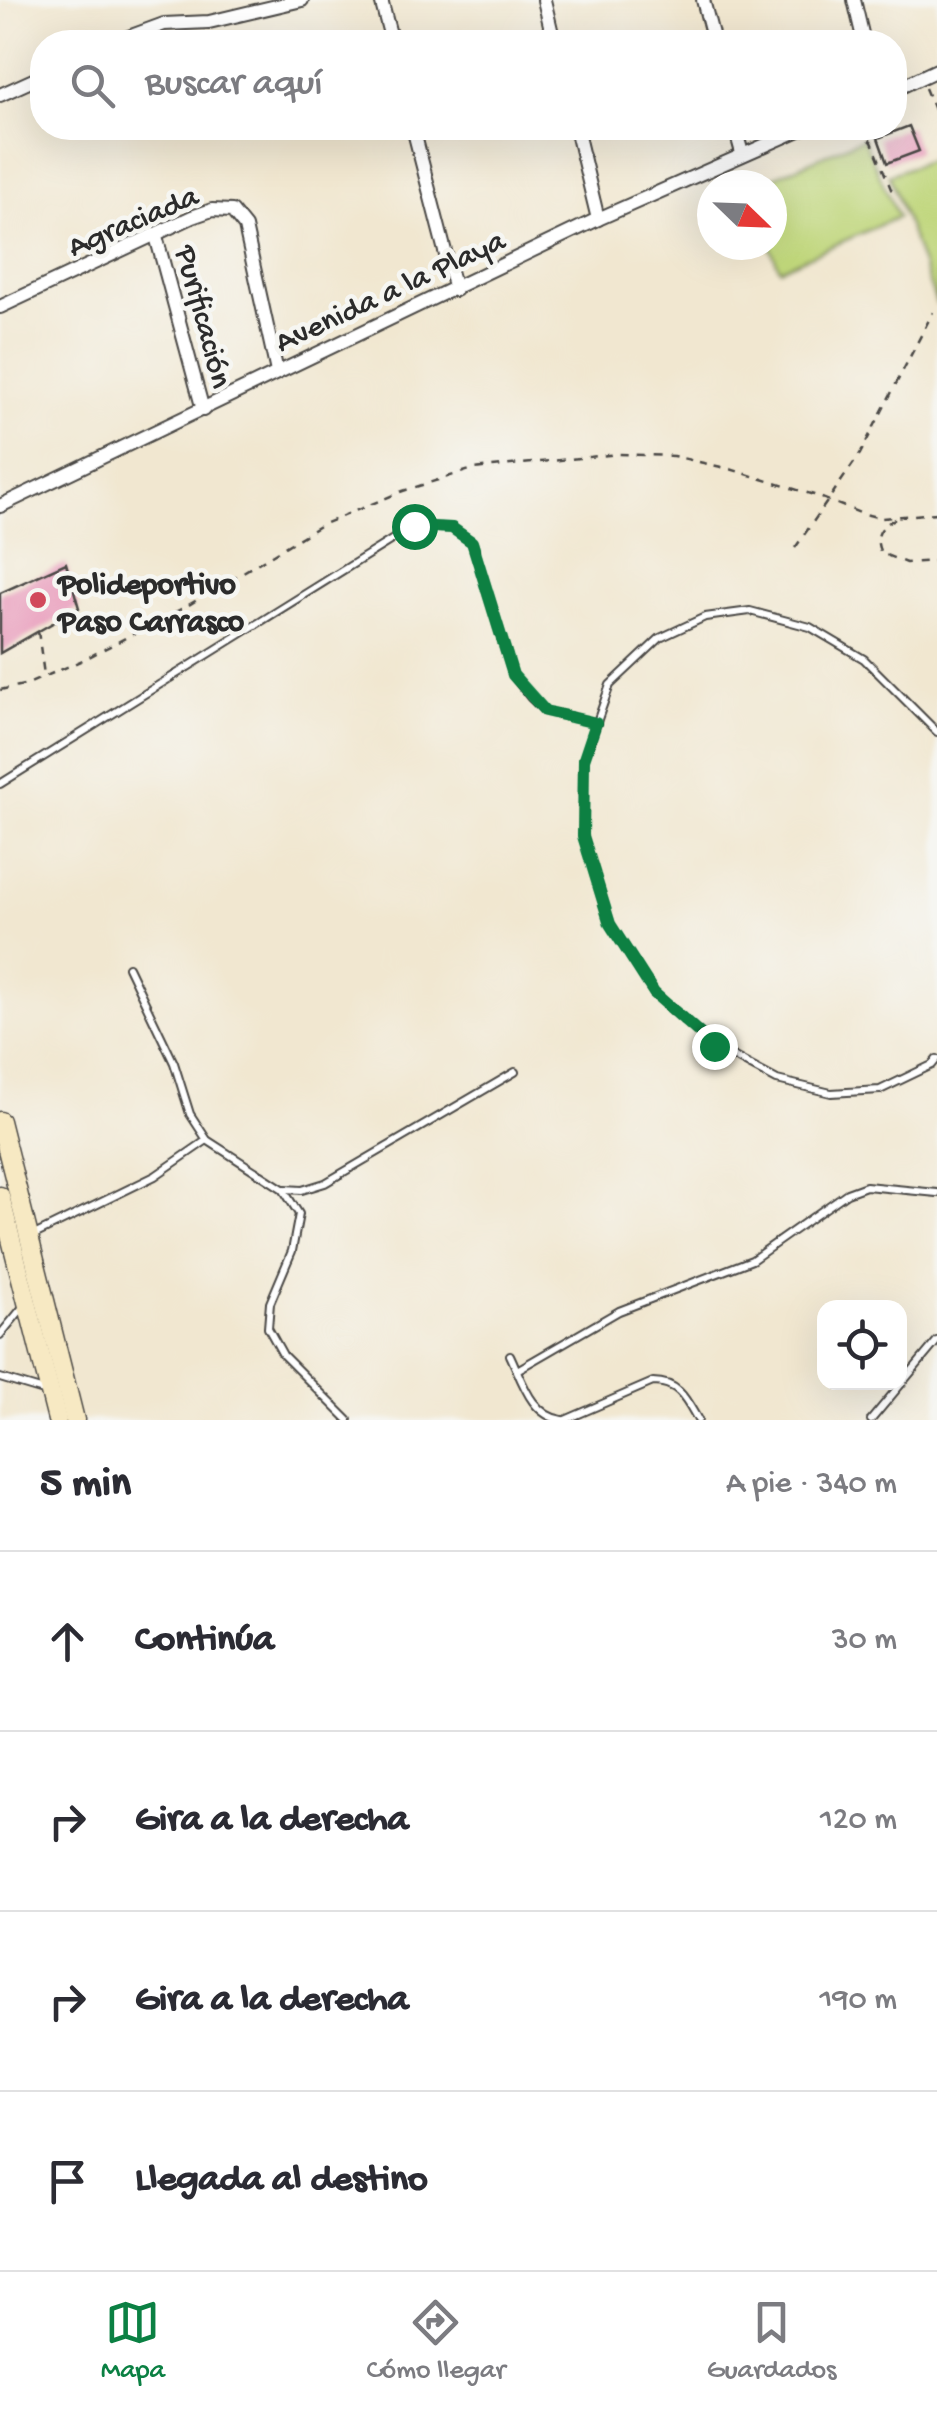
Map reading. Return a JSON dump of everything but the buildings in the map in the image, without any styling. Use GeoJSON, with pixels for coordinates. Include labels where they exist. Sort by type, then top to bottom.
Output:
{"type":"FeatureCollection","features":[{"type":"Feature","properties":{"kind":"main road"},"geometry":{"type":"LineString","coordinates":[[0,1122],[21,1241],[27,1302],[57,1420]]}},
{"type":"Feature","properties":{"kind":"main road"},"geometry":{"type":"LineString","coordinates":[[0,1196],[21,1241],[75,1420]]}},
{"type":"Feature","properties":{"kind":"street"},"geometry":{"type":"LineString","coordinates":[[148,30],[164,24],[209,22],[302,0]]}},
{"type":"Feature","properties":{"kind":"street"},"geometry":{"type":"LineString","coordinates":[[381,0],[389,30]]}},
{"type":"Feature","properties":{"kind":"street"},"geometry":{"type":"LineString","coordinates":[[544,0],[551,30]]}},
{"type":"Feature","properties":{"kind":"street"},"geometry":{"type":"LineString","coordinates":[[703,0],[711,30]]}},
{"type":"Feature","properties":{"kind":"street"},"geometry":{"type":"LineString","coordinates":[[854,0],[861,30]]}},
{"type":"Feature","properties":{"kind":"street"},"geometry":{"type":"LineString","coordinates":[[907,84],[937,70]]}},
{"type":"Feature","properties":{"kind":"street"},"geometry":{"type":"LineString","coordinates":[[0,95],[30,81]]}},
{"type":"Feature","properties":{"kind":"street"},"geometry":{"type":"LineString","coordinates":[[417,140],[454,290]]}},
{"type":"Feature","properties":{"kind":"street"},"geometry":{"type":"LineString","coordinates":[[579,140],[598,219]]}},
{"type":"Feature","properties":{"kind":"street"},"geometry":{"type":"LineString","coordinates":[[739,140],[742,153]]}},
{"type":"Feature","properties":{"kind":"street","name":"Avenida a la Playa"},"geometry":{"type":"LineString","coordinates":[[0,506],[598,219],[774,140]]}},
{"type":"Feature","properties":{"kind":"street","name":"Agraciada"},"geometry":{"type":"LineString","coordinates":[[0,307],[212,210],[232,211],[245,228],[278,372]]}},
{"type":"Feature","properties":{"kind":"street","name":"Purificación"},"geometry":{"type":"LineString","coordinates":[[156,236],[203,410]]}},
{"type":"Feature","properties":{"kind":"lane"},"geometry":{"type":"LineString","coordinates":[[0,784],[414,526],[452,528],[472,542],[513,675],[545,711],[596,723]]}},
{"type":"Feature","properties":{"kind":"lane"},"geometry":{"type":"LineString","coordinates":[[937,732],[864,659],[810,627],[750,611],[705,617],[660,638],[610,685],[584,759],[583,836],[610,924],[654,993],[714,1046],[777,1080],[831,1094],[880,1090],[937,1059]]}},
{"type":"Feature","properties":{"kind":"lane"},"geometry":{"type":"LineString","coordinates":[[128,966],[174,1063],[190,1114],[208,1140],[283,1189],[300,1214],[292,1251],[270,1303],[268,1328],[283,1354],[348,1420]]}},
{"type":"Feature","properties":{"kind":"lane"},"geometry":{"type":"LineString","coordinates":[[283,1189],[302,1190],[325,1183],[514,1072]]}},
{"type":"Feature","properties":{"kind":"lane"},"geometry":{"type":"LineString","coordinates":[[21,1241],[155,1176],[208,1140]]}},
{"type":"Feature","properties":{"kind":"lane"},"geometry":{"type":"LineString","coordinates":[[518,1370],[619,1310],[752,1260],[847,1194],[866,1186],[937,1193]]}},
{"type":"Feature","properties":{"kind":"lane"},"geometry":{"type":"LineString","coordinates":[[0,1335],[27,1302]]}},
{"type":"Feature","properties":{"kind":"lane"},"geometry":{"type":"LineString","coordinates":[[870,1420],[937,1341]]}},
{"type":"Feature","properties":{"kind":"lane"},"geometry":{"type":"LineString","coordinates":[[510,1355],[538,1410],[549,1418],[563,1420],[653,1382],[666,1382],[678,1389],[698,1420]]}},
{"type":"Feature","properties":{"kind":"lane"},"geometry":{"type":"LineString","coordinates":[[0,1378],[50,1393]]}},
{"type":"Feature","properties":{"kind":"path"},"geometry":{"type":"LineString","coordinates":[[920,78],[937,117]]}},
{"type":"Feature","properties":{"kind":"path"},"geometry":{"type":"LineString","coordinates":[[870,140],[894,194]]}},
{"type":"Feature","properties":{"kind":"path"},"geometry":{"type":"LineString","coordinates":[[795,548],[860,454],[933,312]]}},
{"type":"Feature","properties":{"kind":"path"},"geometry":{"type":"LineString","coordinates":[[937,513],[901,516],[884,524],[877,544],[881,554],[893,560],[937,561]]}},
{"type":"Feature","properties":{"kind":"path"},"geometry":{"type":"LineString","coordinates":[[0,690],[45,677],[38,631]]}},
{"type":"Feature","properties":{"kind":"green space"},"geometry":{"type":"Polygon","coordinates":[[[864,140],[898,217],[780,269],[776,260],[787,260],[787,171],[864,140]]]}},
{"type":"Feature","properties":{"kind":"green space"},"geometry":{"type":"Polygon","coordinates":[[[937,157],[937,305],[889,175],[937,157]]]}},
{"type":"Feature","properties":{"kind":"place","name":"Polideportivo Paso Carrasco"},"geometry":{"type":"Point","coordinates":[38,600]}},
{"type":"Feature","properties":{"kind":"route"},"geometry":{"type":"LineString","coordinates":[[414,526],[452,528],[472,542],[513,675],[545,711],[596,723],[584,759],[583,836],[610,924],[654,993],[714,1046]]}}]}
